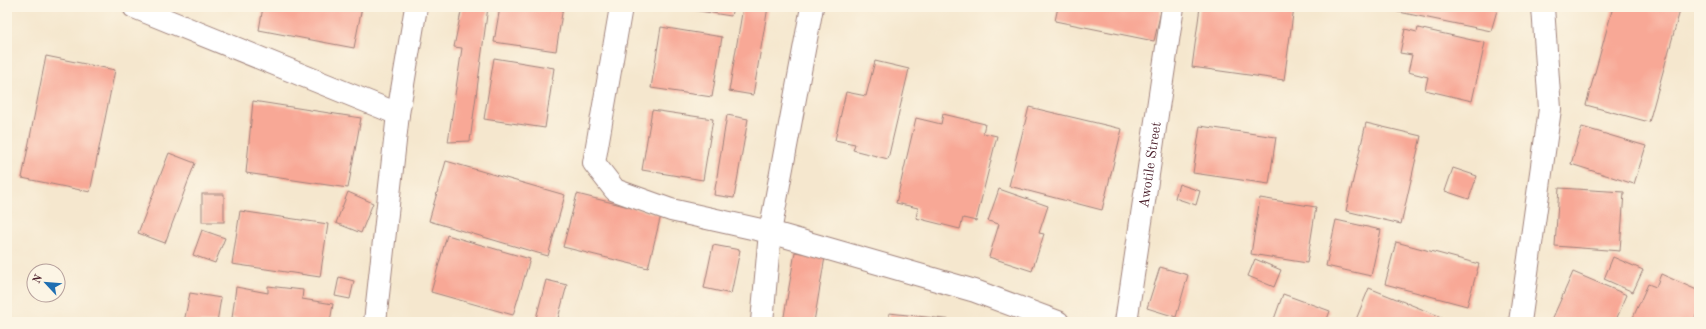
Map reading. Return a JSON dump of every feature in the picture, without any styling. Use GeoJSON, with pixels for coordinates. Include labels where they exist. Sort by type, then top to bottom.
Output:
{"type":"FeatureCollection","features":[{"type":"Feature","properties":{"kind":"street"},"geometry":{"type":"LineString","coordinates":[[134,7],[398,114]]}},
{"type":"Feature","properties":{"kind":"street"},"geometry":{"type":"LineString","coordinates":[[375,322],[398,114],[416,7]]}},
{"type":"Feature","properties":{"kind":"street"},"geometry":{"type":"LineString","coordinates":[[621,7],[594,163],[615,190],[671,210],[770,232],[975,291],[1058,322]]}},
{"type":"Feature","properties":{"kind":"street"},"geometry":{"type":"LineString","coordinates":[[762,322],[770,232],[812,7]]}},
{"type":"Feature","properties":{"kind":"street","name":"Awotile Street"},"geometry":{"type":"LineString","coordinates":[[1126,322],[1173,7]]}},
{"type":"Feature","properties":{"kind":"street"},"geometry":{"type":"LineString","coordinates":[[1520,322],[1550,109],[1543,7]]}},
{"type":"Feature","properties":{"kind":"building"},"geometry":{"type":"Polygon","coordinates":[[[263,7],[362,7],[354,48],[259,30],[263,7]]]}},
{"type":"Feature","properties":{"kind":"building"},"geometry":{"type":"Polygon","coordinates":[[[462,7],[488,7],[470,141],[448,142],[462,48],[454,47],[462,7]]]}},
{"type":"Feature","properties":{"kind":"building"},"geometry":{"type":"Polygon","coordinates":[[[500,7],[563,7],[556,51],[494,42],[500,7]]]}},
{"type":"Feature","properties":{"kind":"building"},"geometry":{"type":"Polygon","coordinates":[[[674,7],[733,7],[731,16],[674,7]]]}},
{"type":"Feature","properties":{"kind":"building"},"geometry":{"type":"Polygon","coordinates":[[[743,7],[768,7],[753,95],[729,91],[743,7]]]}},
{"type":"Feature","properties":{"kind":"building"},"geometry":{"type":"Polygon","coordinates":[[[1058,7],[1162,7],[1154,41],[1055,21],[1058,7]]]}},
{"type":"Feature","properties":{"kind":"building"},"geometry":{"type":"Polygon","coordinates":[[[1200,7],[1294,7],[1284,80],[1192,67],[1200,7]]]}},
{"type":"Feature","properties":{"kind":"building"},"geometry":{"type":"Polygon","coordinates":[[[1395,7],[1498,7],[1491,31],[1394,11],[1395,7]]]}},
{"type":"Feature","properties":{"kind":"building"},"geometry":{"type":"Polygon","coordinates":[[[1613,7],[1681,7],[1649,122],[1586,105],[1613,7]]]}},
{"type":"Feature","properties":{"kind":"building"},"geometry":{"type":"Polygon","coordinates":[[[661,27],[722,37],[712,97],[651,88],[661,27]]]}},
{"type":"Feature","properties":{"kind":"building"},"geometry":{"type":"Polygon","coordinates":[[[1418,28],[1485,43],[1472,101],[1425,90],[1428,77],[1408,72],[1412,55],[1400,53],[1405,29],[1417,32],[1418,28]]]}},
{"type":"Feature","properties":{"kind":"building"},"geometry":{"type":"Polygon","coordinates":[[[46,56],[115,70],[90,192],[22,178],[46,56]]]}},
{"type":"Feature","properties":{"kind":"building"},"geometry":{"type":"Polygon","coordinates":[[[494,58],[554,68],[545,128],[484,119],[494,58]]]}},
{"type":"Feature","properties":{"kind":"building"},"geometry":{"type":"Polygon","coordinates":[[[875,61],[909,69],[888,159],[853,150],[855,144],[835,140],[846,92],[866,96],[875,61]]]}},
{"type":"Feature","properties":{"kind":"building"},"geometry":{"type":"Polygon","coordinates":[[[253,101],[361,118],[348,188],[246,173],[253,101]]]}},
{"type":"Feature","properties":{"kind":"building"},"geometry":{"type":"Polygon","coordinates":[[[1029,107],[1122,129],[1102,210],[1009,186],[1029,107]]]}},
{"type":"Feature","properties":{"kind":"building"},"geometry":{"type":"Polygon","coordinates":[[[652,110],[713,119],[703,180],[642,170],[652,110]]]}},
{"type":"Feature","properties":{"kind":"building"},"geometry":{"type":"Polygon","coordinates":[[[943,114],[985,124],[983,133],[997,136],[976,221],[963,218],[960,229],[916,218],[918,208],[896,203],[916,118],[941,124],[943,114]]]}},
{"type":"Feature","properties":{"kind":"building"},"geometry":{"type":"Polygon","coordinates":[[[727,115],[748,119],[734,198],[714,195],[727,115]]]}},
{"type":"Feature","properties":{"kind":"building"},"geometry":{"type":"Polygon","coordinates":[[[1366,123],[1421,136],[1401,224],[1346,211],[1366,123]]]}},
{"type":"Feature","properties":{"kind":"building"},"geometry":{"type":"Polygon","coordinates":[[[1200,126],[1276,137],[1269,184],[1193,173],[1200,126]]]}},
{"type":"Feature","properties":{"kind":"building"},"geometry":{"type":"Polygon","coordinates":[[[1582,127],[1646,146],[1634,184],[1571,164],[1582,127]]]}},
{"type":"Feature","properties":{"kind":"building"},"geometry":{"type":"Polygon","coordinates":[[[169,153],[195,163],[165,243],[138,233],[169,153]]]}},
{"type":"Feature","properties":{"kind":"building"},"geometry":{"type":"Polygon","coordinates":[[[446,161],[565,195],[548,256],[429,221],[446,161]]]}},
{"type":"Feature","properties":{"kind":"building"},"geometry":{"type":"Polygon","coordinates":[[[1453,168],[1477,176],[1469,199],[1445,191],[1453,168]]]}},
{"type":"Feature","properties":{"kind":"building"},"geometry":{"type":"Polygon","coordinates":[[[1179,184],[1200,191],[1196,205],[1175,198],[1179,184]]]}},
{"type":"Feature","properties":{"kind":"building"},"geometry":{"type":"Polygon","coordinates":[[[1559,188],[1624,192],[1620,251],[1555,246],[1559,188]]]}},
{"type":"Feature","properties":{"kind":"building"},"geometry":{"type":"Polygon","coordinates":[[[999,189],[1048,206],[1039,233],[1044,234],[1032,271],[989,257],[999,224],[988,221],[999,189]]]}},
{"type":"Feature","properties":{"kind":"building"},"geometry":{"type":"Polygon","coordinates":[[[348,192],[373,203],[361,233],[336,223],[348,192]]]}},
{"type":"Feature","properties":{"kind":"building"},"geometry":{"type":"Polygon","coordinates":[[[202,194],[224,194],[224,222],[202,222],[202,194]]]}},
{"type":"Feature","properties":{"kind":"building"},"geometry":{"type":"Polygon","coordinates":[[[577,194],[661,215],[648,268],[563,247],[577,194]]]}},
{"type":"Feature","properties":{"kind":"building"},"geometry":{"type":"Polygon","coordinates":[[[1260,198],[1316,207],[1307,263],[1251,254],[1260,198]]]}},
{"type":"Feature","properties":{"kind":"building"},"geometry":{"type":"Polygon","coordinates":[[[240,211],[328,224],[320,277],[232,264],[240,211]]]}},
{"type":"Feature","properties":{"kind":"building"},"geometry":{"type":"Polygon","coordinates":[[[1336,220],[1381,230],[1371,276],[1326,266],[1336,220]]]}},
{"type":"Feature","properties":{"kind":"building"},"geometry":{"type":"Polygon","coordinates":[[[202,230],[225,238],[215,263],[193,255],[202,230]]]}},
{"type":"Feature","properties":{"kind":"building"},"geometry":{"type":"Polygon","coordinates":[[[447,235],[530,259],[513,315],[431,292],[447,235]]]}},
{"type":"Feature","properties":{"kind":"building"},"geometry":{"type":"Polygon","coordinates":[[[1396,242],[1479,264],[1467,306],[1385,284],[1396,242]]]}},
{"type":"Feature","properties":{"kind":"building"},"geometry":{"type":"Polygon","coordinates":[[[713,245],[740,250],[731,294],[704,288],[713,245]]]}},
{"type":"Feature","properties":{"kind":"building"},"geometry":{"type":"Polygon","coordinates":[[[795,252],[825,257],[814,322],[783,322],[795,252]]]}},
{"type":"Feature","properties":{"kind":"building"},"geometry":{"type":"Polygon","coordinates":[[[1613,257],[1643,270],[1633,292],[1604,279],[1613,257]]]}},
{"type":"Feature","properties":{"kind":"building"},"geometry":{"type":"Polygon","coordinates":[[[1255,259],[1281,270],[1274,287],[1248,276],[1255,259]]]}},
{"type":"Feature","properties":{"kind":"building"},"geometry":{"type":"Polygon","coordinates":[[[1160,267],[1188,275],[1176,317],[1147,308],[1160,267]]]}},
{"type":"Feature","properties":{"kind":"building"},"geometry":{"type":"Polygon","coordinates":[[[1573,272],[1627,295],[1615,322],[1551,322],[1573,272]]]}},
{"type":"Feature","properties":{"kind":"building"},"geometry":{"type":"Polygon","coordinates":[[[1661,274],[1699,291],[1699,309],[1693,322],[1631,322],[1648,284],[1656,287],[1661,274]]]}},
{"type":"Feature","properties":{"kind":"building"},"geometry":{"type":"Polygon","coordinates":[[[339,277],[354,281],[350,299],[335,296],[339,277]]]}},
{"type":"Feature","properties":{"kind":"building"},"geometry":{"type":"Polygon","coordinates":[[[546,280],[567,285],[557,322],[535,322],[546,280]]]}},
{"type":"Feature","properties":{"kind":"building"},"geometry":{"type":"Polygon","coordinates":[[[268,286],[303,290],[302,299],[333,304],[330,322],[239,322],[239,319],[232,318],[236,287],[268,293],[268,286]]]}},
{"type":"Feature","properties":{"kind":"building"},"geometry":{"type":"Polygon","coordinates":[[[1369,288],[1454,322],[1355,322],[1369,288]]]}},
{"type":"Feature","properties":{"kind":"building"},"geometry":{"type":"Polygon","coordinates":[[[190,293],[221,298],[217,322],[184,322],[190,293]]]}},
{"type":"Feature","properties":{"kind":"building"},"geometry":{"type":"Polygon","coordinates":[[[1283,294],[1330,311],[1326,322],[1273,322],[1283,294]]]}},
{"type":"Feature","properties":{"kind":"building"},"geometry":{"type":"Polygon","coordinates":[[[889,313],[954,320],[953,322],[888,322],[889,313]]]}}]}
